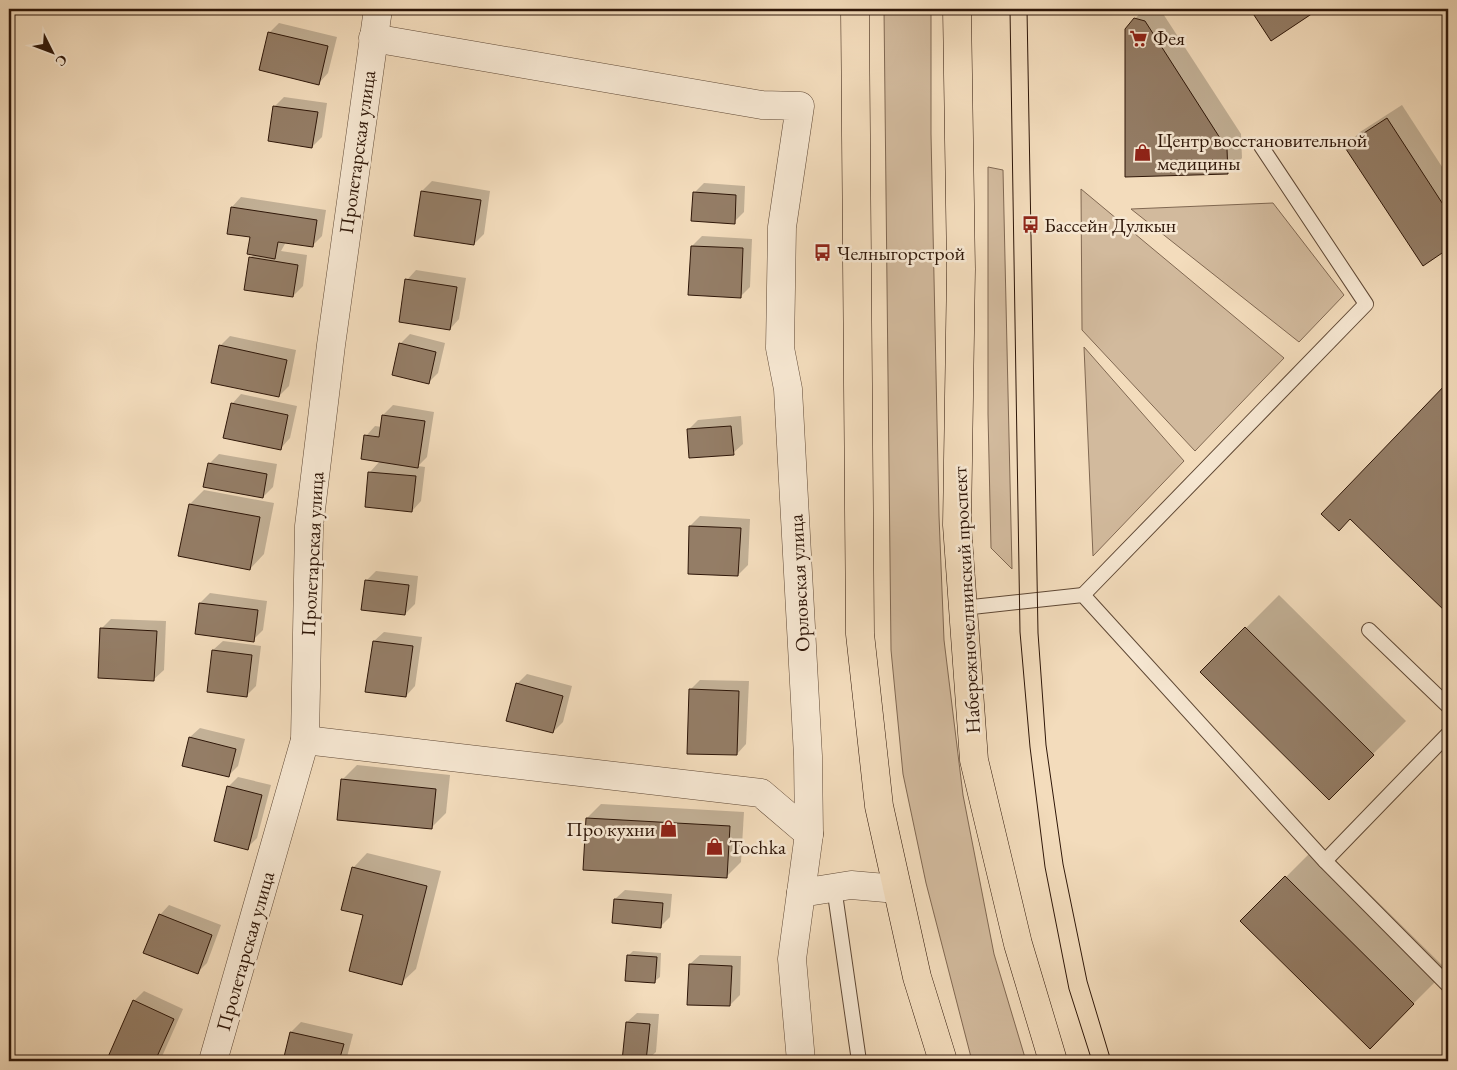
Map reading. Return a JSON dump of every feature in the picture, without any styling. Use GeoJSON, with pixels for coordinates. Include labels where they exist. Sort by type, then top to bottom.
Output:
{"type":"FeatureCollection","features":[{"type":"Feature","properties":{"kind":"main road"},"geometry":{"type":"LineString","coordinates":[[855,9],[860,634],[879,806],[917,977],[943,1061]]}},
{"type":"Feature","properties":{"kind":"main road","name":"Набережночелнинский проспект"},"geometry":{"type":"LineString","coordinates":[[957,9],[961,269],[958,525],[974,760],[1018,944],[1053,1061]]}},
{"type":"Feature","properties":{"kind":"street","name":"Пролетарская улица"},"geometry":{"type":"LineString","coordinates":[[213,1061],[305,740],[309,526],[378,9]]}},
{"type":"Feature","properties":{"kind":"street","name":"Орловская улица"},"geometry":{"type":"LineString","coordinates":[[373,38],[762,105],[800,106],[782,227],[780,348],[788,399],[808,756],[808,834],[792,958],[801,1061]]}},
{"type":"Feature","properties":{"kind":"street"},"geometry":{"type":"LineString","coordinates":[[305,740],[761,794],[808,834]]}},
{"type":"Feature","properties":{"kind":"street"},"geometry":{"type":"LineString","coordinates":[[800,893],[851,884],[897,889]]}},
{"type":"Feature","properties":{"kind":"lane"},"geometry":{"type":"LineString","coordinates":[[964,608],[1083,595],[1366,304],[1261,146]]}},
{"type":"Feature","properties":{"kind":"lane"},"geometry":{"type":"LineString","coordinates":[[1083,595],[1325,861],[1448,985]]}},
{"type":"Feature","properties":{"kind":"lane"},"geometry":{"type":"LineString","coordinates":[[1369,630],[1448,706]]}},
{"type":"Feature","properties":{"kind":"lane"},"geometry":{"type":"LineString","coordinates":[[1325,861],[1448,734]]}},
{"type":"Feature","properties":{"kind":"lane"},"geometry":{"type":"LineString","coordinates":[[834,887],[859,1061]]}},
{"type":"Feature","properties":{"kind":"shaded area"},"geometry":{"type":"Polygon","coordinates":[[[884,9],[931,9],[931,134],[939,516],[944,640],[963,795],[994,954],[1026,1061],[972,1061],[926,883],[903,774],[891,650],[884,9]]]}},
{"type":"Feature","properties":{"kind":"shaded area"},"geometry":{"type":"Polygon","coordinates":[[[988,167],[1003,170],[1012,569],[991,548],[988,414],[988,167]]]}},
{"type":"Feature","properties":{"kind":"shaded area"},"geometry":{"type":"Polygon","coordinates":[[[1081,189],[1284,358],[1195,451],[1082,330],[1081,189]]]}},
{"type":"Feature","properties":{"kind":"shaded area"},"geometry":{"type":"Polygon","coordinates":[[[1273,203],[1344,295],[1299,342],[1131,209],[1273,203]]]}},
{"type":"Feature","properties":{"kind":"shaded area"},"geometry":{"type":"Polygon","coordinates":[[[1084,347],[1184,461],[1093,556],[1084,347]]]}},
{"type":"Feature","properties":{"kind":"building"},"geometry":{"type":"Polygon","coordinates":[[[1250,9],[1310,9],[1313,13],[1271,41],[1250,9]]]}},
{"type":"Feature","properties":{"kind":"building"},"geometry":{"type":"Polygon","coordinates":[[[1134,18],[1145,21],[1227,149],[1228,174],[1125,177],[1125,29],[1134,18]]]}},
{"type":"Feature","properties":{"kind":"building"},"geometry":{"type":"Polygon","coordinates":[[[268,32],[328,46],[319,85],[259,70],[268,32]]]}},
{"type":"Feature","properties":{"kind":"building"},"geometry":{"type":"Polygon","coordinates":[[[273,106],[318,112],[312,148],[268,141],[273,106]]]}},
{"type":"Feature","properties":{"kind":"building"},"geometry":{"type":"Polygon","coordinates":[[[1387,118],[1448,212],[1448,249],[1423,266],[1344,146],[1387,118]]]}},
{"type":"Feature","properties":{"kind":"building"},"geometry":{"type":"Polygon","coordinates":[[[421,191],[481,200],[474,245],[414,236],[421,191]]]}},
{"type":"Feature","properties":{"kind":"building"},"geometry":{"type":"Polygon","coordinates":[[[693,192],[736,195],[735,224],[691,221],[693,192]]]}},
{"type":"Feature","properties":{"kind":"building"},"geometry":{"type":"Polygon","coordinates":[[[231,207],[317,220],[313,247],[278,242],[275,259],[247,254],[250,237],[227,234],[231,207]]]}},
{"type":"Feature","properties":{"kind":"building"},"geometry":{"type":"Polygon","coordinates":[[[691,246],[743,248],[741,298],[688,295],[691,246]]]}},
{"type":"Feature","properties":{"kind":"building"},"geometry":{"type":"Polygon","coordinates":[[[249,257],[298,265],[293,297],[244,290],[249,257]]]}},
{"type":"Feature","properties":{"kind":"building"},"geometry":{"type":"Polygon","coordinates":[[[405,279],[457,287],[450,330],[399,322],[405,279]]]}},
{"type":"Feature","properties":{"kind":"building"},"geometry":{"type":"Polygon","coordinates":[[[399,343],[436,352],[429,384],[392,375],[399,343]]]}},
{"type":"Feature","properties":{"kind":"building"},"geometry":{"type":"Polygon","coordinates":[[[219,345],[287,360],[279,397],[211,383],[219,345]]]}},
{"type":"Feature","properties":{"kind":"building"},"geometry":{"type":"Polygon","coordinates":[[[1448,382],[1448,614],[1350,519],[1339,531],[1321,514],[1448,382]]]}},
{"type":"Feature","properties":{"kind":"building"},"geometry":{"type":"Polygon","coordinates":[[[231,403],[288,415],[281,450],[223,438],[231,403]]]}},
{"type":"Feature","properties":{"kind":"building"},"geometry":{"type":"Polygon","coordinates":[[[382,415],[425,421],[418,468],[361,459],[364,435],[379,437],[382,415]]]}},
{"type":"Feature","properties":{"kind":"building"},"geometry":{"type":"Polygon","coordinates":[[[731,426],[734,455],[689,458],[687,429],[731,426]]]}},
{"type":"Feature","properties":{"kind":"building"},"geometry":{"type":"Polygon","coordinates":[[[208,463],[267,474],[263,498],[203,487],[208,463]]]}},
{"type":"Feature","properties":{"kind":"building"},"geometry":{"type":"Polygon","coordinates":[[[368,472],[416,476],[412,512],[365,507],[368,472]]]}},
{"type":"Feature","properties":{"kind":"building"},"geometry":{"type":"Polygon","coordinates":[[[189,504],[260,517],[250,570],[178,556],[189,504]]]}},
{"type":"Feature","properties":{"kind":"building"},"geometry":{"type":"Polygon","coordinates":[[[689,526],[741,528],[738,576],[688,574],[689,526]]]}},
{"type":"Feature","properties":{"kind":"building"},"geometry":{"type":"Polygon","coordinates":[[[365,580],[409,585],[405,615],[361,610],[365,580]]]}},
{"type":"Feature","properties":{"kind":"building"},"geometry":{"type":"Polygon","coordinates":[[[199,603],[258,610],[254,642],[195,634],[199,603]]]}},
{"type":"Feature","properties":{"kind":"building"},"geometry":{"type":"Polygon","coordinates":[[[1245,627],[1374,755],[1329,800],[1200,672],[1245,627]]]}},
{"type":"Feature","properties":{"kind":"building"},"geometry":{"type":"Polygon","coordinates":[[[100,628],[157,631],[154,681],[98,678],[100,628]]]}},
{"type":"Feature","properties":{"kind":"building"},"geometry":{"type":"Polygon","coordinates":[[[373,641],[413,646],[406,697],[365,692],[373,641]]]}},
{"type":"Feature","properties":{"kind":"building"},"geometry":{"type":"Polygon","coordinates":[[[212,650],[252,655],[247,697],[207,692],[212,650]]]}},
{"type":"Feature","properties":{"kind":"building"},"geometry":{"type":"Polygon","coordinates":[[[516,683],[563,696],[553,733],[506,721],[516,683]]]}},
{"type":"Feature","properties":{"kind":"building"},"geometry":{"type":"Polygon","coordinates":[[[689,689],[739,691],[737,755],[687,754],[689,689]]]}},
{"type":"Feature","properties":{"kind":"building"},"geometry":{"type":"Polygon","coordinates":[[[189,737],[236,749],[229,777],[182,766],[189,737]]]}},
{"type":"Feature","properties":{"kind":"building"},"geometry":{"type":"Polygon","coordinates":[[[341,779],[436,789],[432,829],[337,820],[341,779]]]}},
{"type":"Feature","properties":{"kind":"building"},"geometry":{"type":"Polygon","coordinates":[[[227,786],[262,795],[248,850],[214,841],[227,786]]]}},
{"type":"Feature","properties":{"kind":"building"},"geometry":{"type":"Polygon","coordinates":[[[586,818],[730,826],[727,878],[583,870],[586,818]]]}},
{"type":"Feature","properties":{"kind":"building"},"geometry":{"type":"Polygon","coordinates":[[[352,867],[427,886],[402,985],[349,971],[363,915],[341,910],[352,867]]]}},
{"type":"Feature","properties":{"kind":"building"},"geometry":{"type":"Polygon","coordinates":[[[1285,876],[1414,1004],[1370,1049],[1240,921],[1285,876]]]}},
{"type":"Feature","properties":{"kind":"building"},"geometry":{"type":"Polygon","coordinates":[[[614,899],[663,903],[661,928],[612,923],[614,899]]]}},
{"type":"Feature","properties":{"kind":"building"},"geometry":{"type":"Polygon","coordinates":[[[159,914],[212,935],[198,974],[143,953],[159,914]]]}},
{"type":"Feature","properties":{"kind":"building"},"geometry":{"type":"Polygon","coordinates":[[[627,955],[657,957],[655,983],[625,981],[627,955]]]}},
{"type":"Feature","properties":{"kind":"building"},"geometry":{"type":"Polygon","coordinates":[[[689,964],[732,966],[730,1006],[687,1005],[689,964]]]}},
{"type":"Feature","properties":{"kind":"building"},"geometry":{"type":"Polygon","coordinates":[[[133,1000],[174,1019],[155,1061],[118,1061],[108,1057],[133,1000]]]}},
{"type":"Feature","properties":{"kind":"building"},"geometry":{"type":"Polygon","coordinates":[[[626,1022],[650,1024],[646,1061],[622,1061],[626,1022]]]}},
{"type":"Feature","properties":{"kind":"building"},"geometry":{"type":"Polygon","coordinates":[[[290,1032],[344,1044],[339,1061],[283,1061],[290,1032]]]}},
{"type":"Feature","properties":{"kind":"tram line"},"geometry":{"type":"LineString","coordinates":[[1010,9],[1020,632],[1030,747],[1045,867],[1069,989],[1092,1061]]}},
{"type":"Feature","properties":{"kind":"tram line"},"geometry":{"type":"LineString","coordinates":[[1027,9],[1038,633],[1046,745],[1063,864],[1087,981],[1111,1061]]}},
{"type":"Feature","properties":{"kind":"place","name":"Фея"},"geometry":{"type":"Point","coordinates":[1139,38]}},
{"type":"Feature","properties":{"kind":"place","name":"Центр восстановительной медицины"},"geometry":{"type":"Point","coordinates":[1143,152]}},
{"type":"Feature","properties":{"kind":"place","name":"Бассейн Дулкын"},"geometry":{"type":"Point","coordinates":[1030,225]}},
{"type":"Feature","properties":{"kind":"place","name":"Челныгорстрой"},"geometry":{"type":"Point","coordinates":[823,253]}},
{"type":"Feature","properties":{"kind":"place","name":"Про кухни"},"geometry":{"type":"Point","coordinates":[669,829]}},
{"type":"Feature","properties":{"kind":"place","name":"Tochka"},"geometry":{"type":"Point","coordinates":[715,847]}}]}
